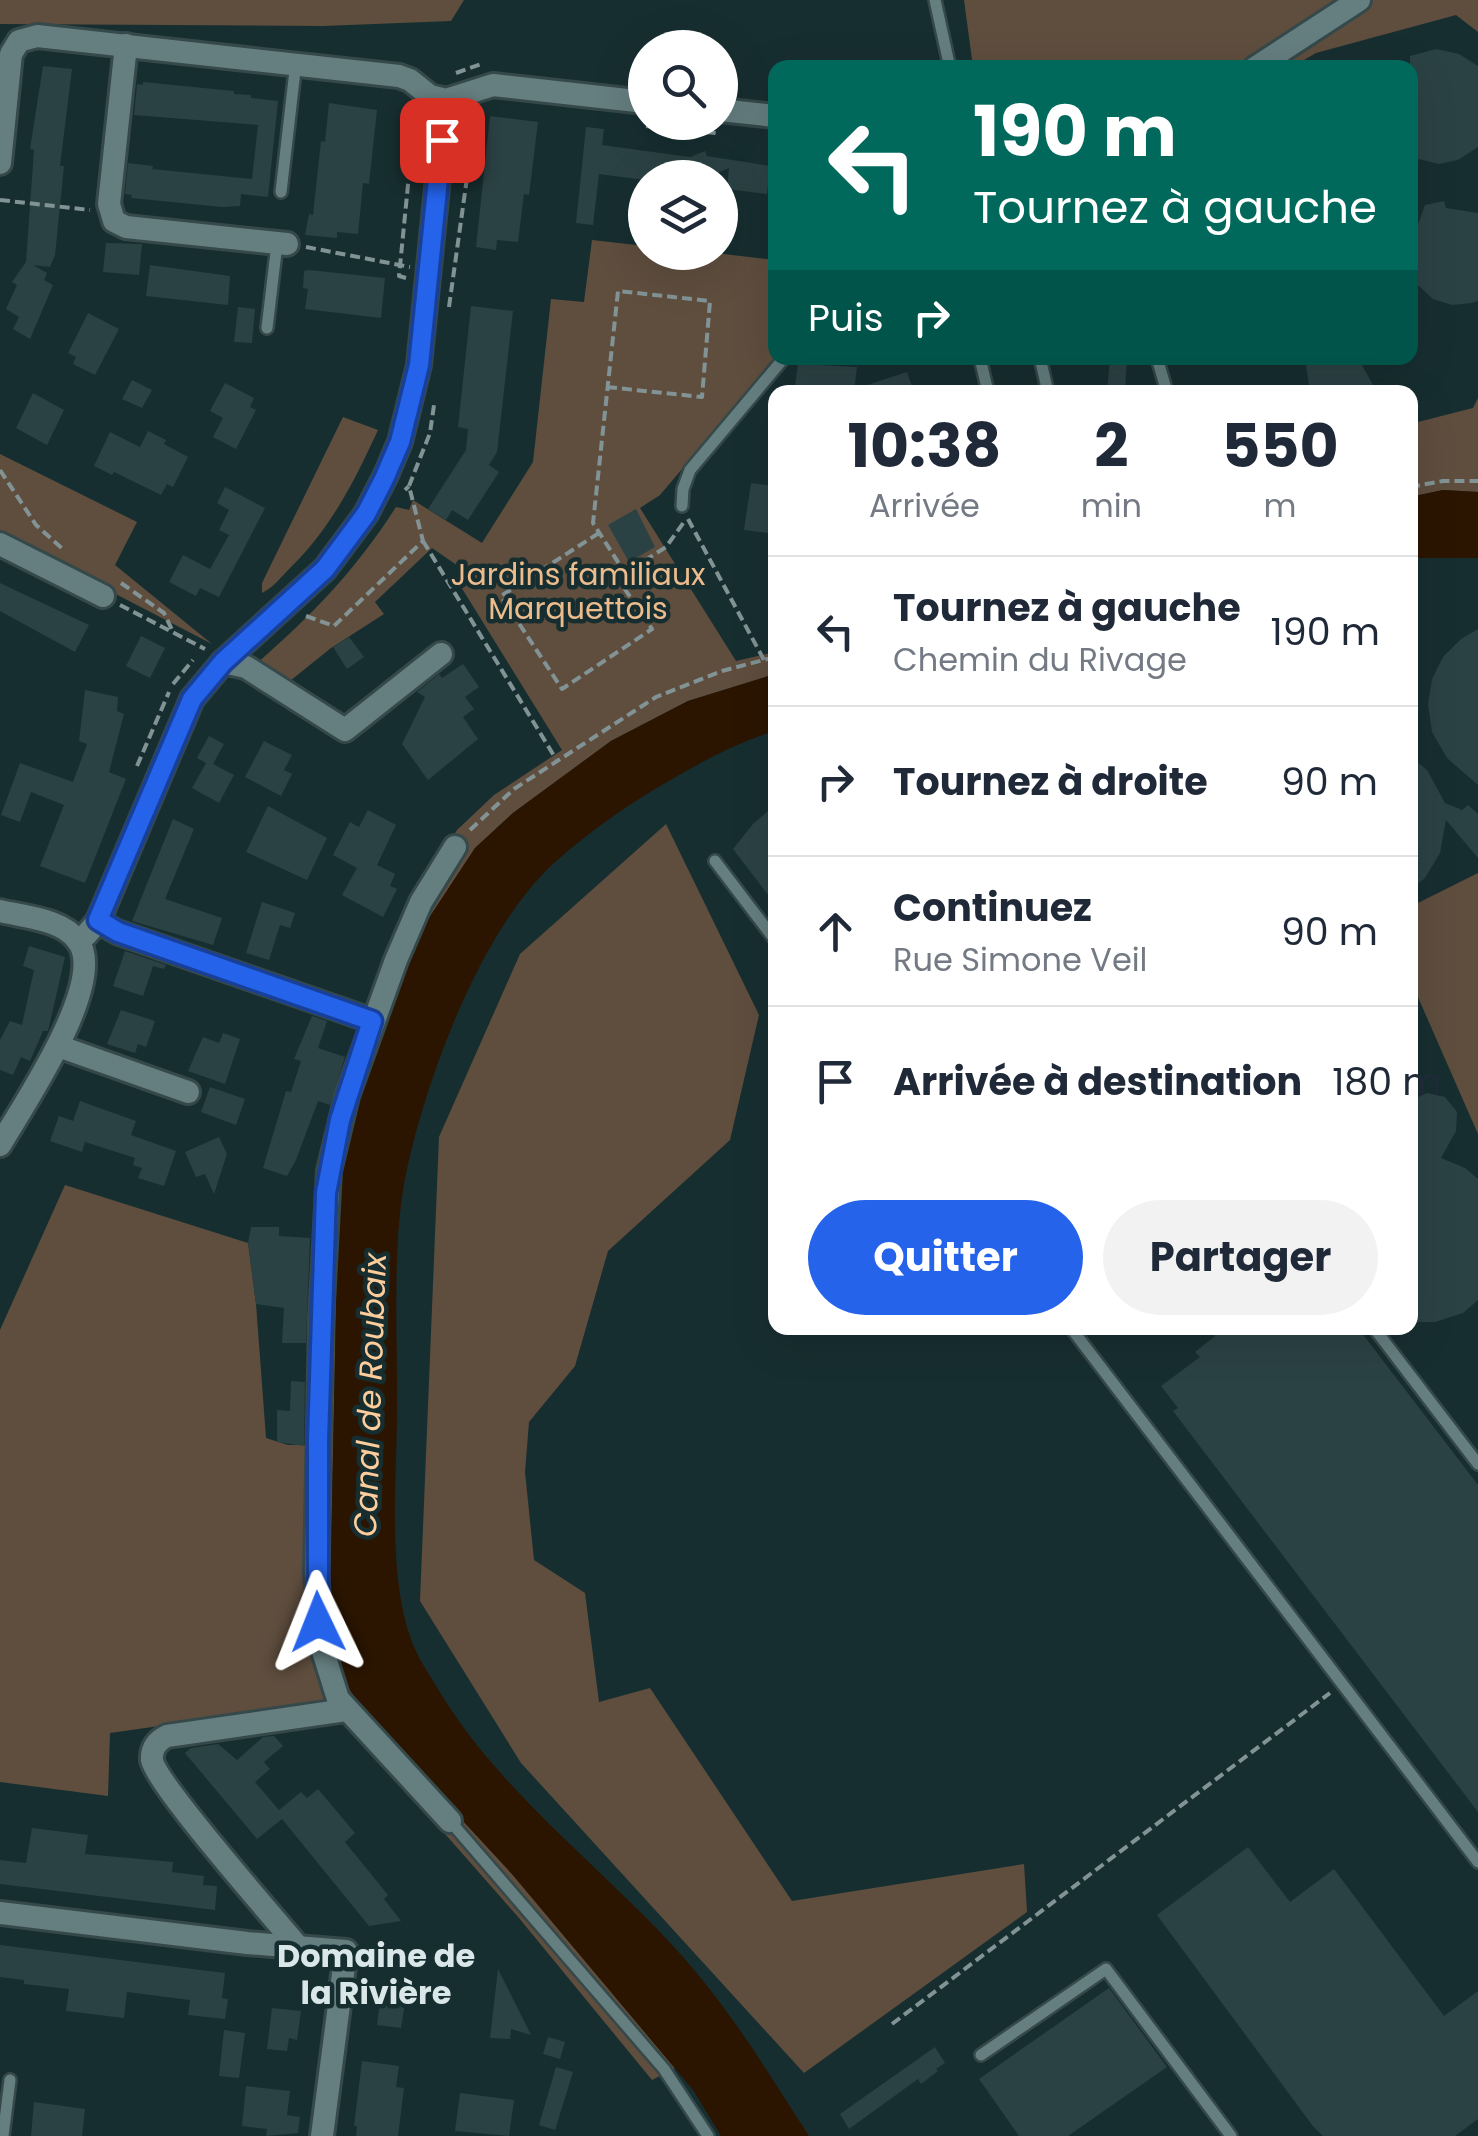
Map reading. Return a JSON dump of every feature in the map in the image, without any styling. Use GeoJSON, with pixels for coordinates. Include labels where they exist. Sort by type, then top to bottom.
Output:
{"type":"FeatureCollection","features":[{"type":"Feature","properties":{"kind":"street"},"geometry":{"type":"LineString","coordinates":[[1267,60],[1358,0]]}},
{"type":"Feature","properties":{"kind":"street"},"geometry":{"type":"LineString","coordinates":[[0,163],[10,41],[36,36],[398,76],[438,98],[493,85],[628,100]]}},
{"type":"Feature","properties":{"kind":"street"},"geometry":{"type":"LineString","coordinates":[[126,45],[110,212],[114,221],[126,226],[282,244]]}},
{"type":"Feature","properties":{"kind":"street"},"geometry":{"type":"LineString","coordinates":[[77,940],[98,920],[179,723],[214,652],[325,569],[356,530],[400,442],[419,365],[418,274],[438,98]]}},
{"type":"Feature","properties":{"kind":"street"},"geometry":{"type":"LineString","coordinates":[[738,112],[768,115]]}},
{"type":"Feature","properties":{"kind":"street"},"geometry":{"type":"LineString","coordinates":[[0,544],[111,589]]}},
{"type":"Feature","properties":{"kind":"street"},"geometry":{"type":"LineString","coordinates":[[214,652],[246,667],[346,730],[441,654]]}},
{"type":"Feature","properties":{"kind":"street"},"geometry":{"type":"LineString","coordinates":[[450,1822],[346,1710],[330,1682],[316,1599],[321,1320],[329,1170],[347,1096],[372,1021],[421,902],[455,847]]}},
{"type":"Feature","properties":{"kind":"street"},"geometry":{"type":"LineString","coordinates":[[0,911],[57,925],[77,940],[85,958],[78,998],[58,1046],[0,1144]]}},
{"type":"Feature","properties":{"kind":"street"},"geometry":{"type":"LineString","coordinates":[[98,920],[118,932],[372,1021]]}},
{"type":"Feature","properties":{"kind":"street"},"geometry":{"type":"LineString","coordinates":[[58,1046],[188,1092]]}},
{"type":"Feature","properties":{"kind":"street"},"geometry":{"type":"LineString","coordinates":[[300,1948],[173,1794],[154,1766],[152,1755],[160,1740],[168,1736],[346,1710]]}},
{"type":"Feature","properties":{"kind":"street"},"geometry":{"type":"LineString","coordinates":[[0,1913],[346,1950],[322,2136]]}},
{"type":"Feature","properties":{"kind":"lane"},"geometry":{"type":"LineString","coordinates":[[934,0],[948,60]]}},
{"type":"Feature","properties":{"kind":"lane"},"geometry":{"type":"LineString","coordinates":[[282,192],[296,62]]}},
{"type":"Feature","properties":{"kind":"lane"},"geometry":{"type":"LineString","coordinates":[[267,328],[282,244]]}},
{"type":"Feature","properties":{"kind":"lane"},"geometry":{"type":"LineString","coordinates":[[682,506],[690,470],[778,365]]}},
{"type":"Feature","properties":{"kind":"lane"},"geometry":{"type":"LineString","coordinates":[[715,861],[768,931]]}},
{"type":"Feature","properties":{"kind":"lane"},"geometry":{"type":"LineString","coordinates":[[1079,1335],[1478,1862]]}},
{"type":"Feature","properties":{"kind":"lane"},"geometry":{"type":"LineString","coordinates":[[1379,1335],[1478,1464]]}},
{"type":"Feature","properties":{"kind":"lane"},"geometry":{"type":"LineString","coordinates":[[450,1822],[664,2069],[708,2136]]}},
{"type":"Feature","properties":{"kind":"lane"},"geometry":{"type":"LineString","coordinates":[[980,2054],[1106,1969],[1231,2136]]}},
{"type":"Feature","properties":{"kind":"lane"},"geometry":{"type":"LineString","coordinates":[[3,2136],[10,2080]]}},
{"type":"Feature","properties":{"kind":"path"},"geometry":{"type":"LineString","coordinates":[[438,98],[416,108],[399,276],[454,274]]}},
{"type":"Feature","properties":{"kind":"path"},"geometry":{"type":"LineString","coordinates":[[0,200],[110,212]]}},
{"type":"Feature","properties":{"kind":"path"},"geometry":{"type":"LineString","coordinates":[[282,244],[400,265],[418,274]]}},
{"type":"Feature","properties":{"kind":"path"},"geometry":{"type":"LineString","coordinates":[[607,387],[702,396],[710,301],[618,291],[607,387],[593,523],[625,574]]}},
{"type":"Feature","properties":{"kind":"path"},"geometry":{"type":"LineString","coordinates":[[0,470],[36,525],[71,554]]}},
{"type":"Feature","properties":{"kind":"path"},"geometry":{"type":"LineString","coordinates":[[1418,486],[1443,481],[1478,482]]}},
{"type":"Feature","properties":{"kind":"path"},"geometry":{"type":"LineString","coordinates":[[401,495],[409,486],[423,542],[556,759]]}},
{"type":"Feature","properties":{"kind":"path"},"geometry":{"type":"LineString","coordinates":[[599,533],[502,596],[562,688],[652,629],[622,585],[625,574],[666,548],[687,518],[764,660]]}},
{"type":"Feature","properties":{"kind":"path"},"geometry":{"type":"LineString","coordinates":[[317,605],[307,615],[334,626],[423,542]]}},
{"type":"Feature","properties":{"kind":"path"},"geometry":{"type":"LineString","coordinates":[[111,589],[164,614],[173,632]]}},
{"type":"Feature","properties":{"kind":"path"},"geometry":{"type":"LineString","coordinates":[[111,589],[173,632],[214,652]]}},
{"type":"Feature","properties":{"kind":"path"},"geometry":{"type":"LineString","coordinates":[[455,847],[494,805],[556,759],[656,696],[768,659]]}},
{"type":"Feature","properties":{"kind":"path"},"geometry":{"type":"LineString","coordinates":[[892,2024],[1342,1684]]}},
{"type":"Feature","properties":{"kind":"green space"},"geometry":{"type":"Polygon","coordinates":[[[0,0],[464,0],[451,21],[323,26],[0,24],[0,0]]]}},
{"type":"Feature","properties":{"kind":"green space"},"geometry":{"type":"Polygon","coordinates":[[[964,0],[1478,0],[1478,32],[1456,15],[1316,53],[1304,60],[972,60],[964,0]]]}},
{"type":"Feature","properties":{"kind":"green space","name":"Jardins familiaux Marquettois"},"geometry":{"type":"Polygon","coordinates":[[[592,240],[628,244],[628,270],[738,270],[738,256],[768,259],[770,365],[660,495],[640,508],[736,661],[768,654],[768,676],[688,701],[611,741],[513,813],[475,848],[423,927],[382,1026],[363,1086],[338,1207],[330,1601],[334,1649],[406,1759],[512,1874],[675,2068],[652,2080],[519,1918],[329,1702],[110,1733],[108,1796],[0,1782],[0,1330],[65,1185],[248,1243],[266,1438],[288,1445],[306,1445],[320,1217],[429,875],[457,830],[494,795],[562,750],[458,582],[464,570],[432,548],[375,602],[384,614],[331,648],[285,685],[255,665],[332,591],[396,507],[409,510],[413,500],[482,543],[533,462],[551,299],[584,302],[592,240]]]}},
{"type":"Feature","properties":{"kind":"green space"},"geometry":{"type":"Polygon","coordinates":[[[1478,398],[1478,492],[1443,490],[1418,495],[1418,422],[1473,408],[1478,398]]]}},
{"type":"Feature","properties":{"kind":"green space"},"geometry":{"type":"Polygon","coordinates":[[[343,417],[378,430],[330,520],[305,552],[262,593],[262,583],[343,417]]]}},
{"type":"Feature","properties":{"kind":"green space"},"geometry":{"type":"Polygon","coordinates":[[[0,454],[137,522],[115,565],[212,644],[0,534],[0,454]]]}},
{"type":"Feature","properties":{"kind":"green space"},"geometry":{"type":"Polygon","coordinates":[[[666,824],[759,1015],[730,1140],[608,1251],[575,1366],[529,1422],[525,1472],[534,1560],[585,1593],[599,1702],[650,1688],[792,1901],[1024,1864],[1027,1912],[804,2073],[521,1763],[420,1601],[439,1137],[520,954],[666,824]]]}},
{"type":"Feature","properties":{"kind":"green space"},"geometry":{"type":"Polygon","coordinates":[[[1478,873],[1478,1134],[1418,997],[1418,903],[1478,873]]]}},
{"type":"Feature","properties":{"kind":"water"},"geometry":{"type":"Polygon","coordinates":[[[1443,490],[1478,492],[1478,558],[1418,558],[1418,495],[1443,490]]]}},
{"type":"Feature","properties":{"kind":"water","name":"Canal de Roubaix"},"geometry":{"type":"Polygon","coordinates":[[[768,676],[768,733],[710,758],[658,787],[554,863],[503,926],[443,1048],[416,1131],[399,1226],[397,1563],[406,1622],[415,1649],[465,1730],[521,1795],[694,1969],[746,2038],[809,2136],[721,2136],[693,2090],[512,1874],[372,1723],[345,1683],[334,1649],[330,1601],[338,1207],[344,1145],[382,1026],[423,927],[475,848],[513,813],[611,741],[688,701],[768,676]]]}},
{"type":"Feature","properties":{"kind":"building"},"geometry":{"type":"Polygon","coordinates":[[[1436,49],[1459,54],[1478,66],[1478,147],[1458,160],[1439,164],[1418,159],[1418,60],[1410,60],[1410,56],[1436,49]]]}},
{"type":"Feature","properties":{"kind":"building"},"geometry":{"type":"Polygon","coordinates":[[[43,66],[72,69],[60,166],[64,166],[55,255],[50,267],[33,265],[47,273],[44,280],[53,285],[30,339],[13,329],[19,317],[6,309],[17,285],[12,282],[26,262],[34,150],[30,149],[43,66]]]}},
{"type":"Feature","properties":{"kind":"building"},"geometry":{"type":"Polygon","coordinates":[[[137,84],[234,91],[251,98],[278,101],[268,197],[241,194],[240,206],[222,207],[131,198],[132,195],[125,194],[128,163],[252,179],[258,125],[134,115],[137,84]]]}},
{"type":"Feature","properties":{"kind":"building"},"geometry":{"type":"Polygon","coordinates":[[[329,103],[377,110],[369,184],[363,183],[358,234],[337,232],[337,238],[305,235],[309,214],[313,215],[329,103]]]}},
{"type":"Feature","properties":{"kind":"building"},"geometry":{"type":"Polygon","coordinates":[[[490,116],[538,122],[529,195],[524,194],[518,242],[497,240],[496,250],[476,247],[490,116]]]}},
{"type":"Feature","properties":{"kind":"building"},"geometry":{"type":"Polygon","coordinates":[[[586,127],[604,129],[602,145],[690,157],[705,151],[707,156],[732,160],[628,160],[628,178],[599,174],[593,225],[576,223],[586,127]]]}},
{"type":"Feature","properties":{"kind":"building"},"geometry":{"type":"Polygon","coordinates":[[[738,161],[768,166],[767,194],[738,190],[738,161]]]}},
{"type":"Feature","properties":{"kind":"building"},"geometry":{"type":"Polygon","coordinates":[[[1444,201],[1446,208],[1478,213],[1478,301],[1452,305],[1433,299],[1418,285],[1418,225],[1425,205],[1444,201]]]}},
{"type":"Feature","properties":{"kind":"building"},"geometry":{"type":"Polygon","coordinates":[[[106,243],[142,244],[139,275],[103,272],[106,243]]]}},
{"type":"Feature","properties":{"kind":"building"},"geometry":{"type":"Polygon","coordinates":[[[150,265],[230,276],[228,305],[146,296],[150,265]]]}},
{"type":"Feature","properties":{"kind":"building"},"geometry":{"type":"Polygon","coordinates":[[[304,271],[385,278],[381,318],[305,309],[308,289],[303,288],[304,271]]]}},
{"type":"Feature","properties":{"kind":"building"},"geometry":{"type":"Polygon","coordinates":[[[471,306],[513,311],[497,452],[489,465],[499,472],[468,520],[452,510],[446,520],[428,509],[466,450],[468,429],[458,427],[471,306]]]}},
{"type":"Feature","properties":{"kind":"building"},"geometry":{"type":"Polygon","coordinates":[[[238,307],[255,309],[252,343],[234,342],[238,307]]]}},
{"type":"Feature","properties":{"kind":"building"},"geometry":{"type":"Polygon","coordinates":[[[88,313],[119,329],[95,375],[73,364],[76,357],[68,353],[88,313]]]}},
{"type":"Feature","properties":{"kind":"building"},"geometry":{"type":"Polygon","coordinates":[[[798,365],[857,367],[855,385],[795,385],[798,365]]]}},
{"type":"Feature","properties":{"kind":"building"},"geometry":{"type":"Polygon","coordinates":[[[1109,365],[1127,365],[1125,385],[1108,385],[1109,365]]]}},
{"type":"Feature","properties":{"kind":"building"},"geometry":{"type":"Polygon","coordinates":[[[1306,365],[1362,365],[1373,385],[1309,385],[1306,365]]]}},
{"type":"Feature","properties":{"kind":"building"},"geometry":{"type":"Polygon","coordinates":[[[907,372],[912,385],[867,385],[907,372]]]}},
{"type":"Feature","properties":{"kind":"building"},"geometry":{"type":"Polygon","coordinates":[[[132,380],[152,390],[142,408],[122,399],[132,380]]]}},
{"type":"Feature","properties":{"kind":"building"},"geometry":{"type":"Polygon","coordinates":[[[225,383],[254,398],[250,407],[256,410],[236,449],[213,437],[223,418],[210,411],[225,383]]]}},
{"type":"Feature","properties":{"kind":"building"},"geometry":{"type":"Polygon","coordinates":[[[33,393],[64,410],[47,445],[16,428],[33,393]]]}},
{"type":"Feature","properties":{"kind":"building"},"geometry":{"type":"Polygon","coordinates":[[[148,431],[188,457],[173,487],[167,484],[161,495],[94,466],[110,432],[140,447],[148,431]]]}},
{"type":"Feature","properties":{"kind":"building"},"geometry":{"type":"Polygon","coordinates":[[[751,483],[768,485],[768,533],[744,530],[751,483]]]}},
{"type":"Feature","properties":{"kind":"building"},"geometry":{"type":"Polygon","coordinates":[[[225,487],[265,508],[219,597],[200,588],[196,596],[169,582],[183,555],[210,569],[229,535],[219,530],[229,510],[217,503],[225,487]]]}},
{"type":"Feature","properties":{"kind":"building"},"geometry":{"type":"Polygon","coordinates":[[[636,509],[655,547],[629,562],[608,525],[636,509]]]}},
{"type":"Feature","properties":{"kind":"building"},"geometry":{"type":"Polygon","coordinates":[[[0,583],[89,625],[75,652],[0,611],[0,583]]]}},
{"type":"Feature","properties":{"kind":"building"},"geometry":{"type":"Polygon","coordinates":[[[1478,629],[1478,785],[1447,758],[1432,732],[1428,704],[1432,679],[1443,657],[1478,629]]]}},
{"type":"Feature","properties":{"kind":"building"},"geometry":{"type":"Polygon","coordinates":[[[141,636],[165,648],[150,678],[126,666],[141,636]]]}},
{"type":"Feature","properties":{"kind":"building"},"geometry":{"type":"Polygon","coordinates":[[[349,637],[364,657],[347,669],[333,647],[349,637]]]}},
{"type":"Feature","properties":{"kind":"building"},"geometry":{"type":"Polygon","coordinates":[[[463,664],[479,687],[465,697],[474,709],[463,717],[478,739],[428,780],[402,744],[425,697],[417,692],[439,674],[442,678],[463,664]]]}},
{"type":"Feature","properties":{"kind":"building"},"geometry":{"type":"Polygon","coordinates":[[[85,690],[118,697],[117,711],[124,714],[109,772],[126,779],[85,883],[40,866],[64,805],[31,792],[20,822],[1,815],[20,763],[73,782],[87,744],[79,741],[85,690]]]}},
{"type":"Feature","properties":{"kind":"building"},"geometry":{"type":"Polygon","coordinates":[[[209,736],[224,744],[213,764],[234,775],[219,803],[192,788],[206,763],[197,758],[209,736]]]}},
{"type":"Feature","properties":{"kind":"building"},"geometry":{"type":"Polygon","coordinates":[[[264,741],[292,755],[284,770],[292,774],[281,796],[245,777],[264,741]]]}},
{"type":"Feature","properties":{"kind":"building"},"geometry":{"type":"Polygon","coordinates":[[[1418,763],[1427,770],[1445,803],[1462,810],[1468,805],[1478,814],[1478,858],[1446,820],[1440,853],[1418,884],[1418,763]]]}},
{"type":"Feature","properties":{"kind":"building"},"geometry":{"type":"Polygon","coordinates":[[[268,806],[327,838],[307,880],[246,852],[268,806]]]}},
{"type":"Feature","properties":{"kind":"building"},"geometry":{"type":"Polygon","coordinates":[[[368,810],[396,825],[377,865],[395,874],[390,886],[397,889],[383,917],[342,895],[357,868],[333,855],[350,822],[359,827],[368,810]]]}},
{"type":"Feature","properties":{"kind":"building"},"geometry":{"type":"Polygon","coordinates":[[[768,811],[768,895],[733,849],[768,811]]]}},
{"type":"Feature","properties":{"kind":"building"},"geometry":{"type":"Polygon","coordinates":[[[173,819],[194,829],[165,899],[222,918],[213,945],[132,921],[173,819]]]}},
{"type":"Feature","properties":{"kind":"building"},"geometry":{"type":"Polygon","coordinates":[[[262,902],[295,913],[290,928],[280,925],[269,960],[246,953],[262,902]]]}},
{"type":"Feature","properties":{"kind":"building"},"geometry":{"type":"Polygon","coordinates":[[[29,946],[65,957],[48,1031],[43,1031],[30,1061],[21,1057],[13,1075],[0,1070],[0,1040],[10,1021],[22,1025],[34,970],[23,966],[29,946]]]}},
{"type":"Feature","properties":{"kind":"building"},"geometry":{"type":"Polygon","coordinates":[[[125,951],[166,965],[164,969],[153,966],[143,996],[113,986],[125,951]]]}},
{"type":"Feature","properties":{"kind":"building"},"geometry":{"type":"Polygon","coordinates":[[[121,1010],[155,1021],[146,1047],[138,1044],[135,1053],[107,1044],[121,1010]]]}},
{"type":"Feature","properties":{"kind":"building"},"geometry":{"type":"Polygon","coordinates":[[[312,1016],[327,1021],[318,1048],[345,1057],[330,1105],[318,1101],[287,1176],[263,1168],[286,1091],[291,1092],[301,1061],[294,1059],[312,1016]]]}},
{"type":"Feature","properties":{"kind":"building"},"geometry":{"type":"Polygon","coordinates":[[[223,1033],[240,1039],[225,1084],[188,1071],[203,1037],[219,1043],[223,1033]]]}},
{"type":"Feature","properties":{"kind":"building"},"geometry":{"type":"Polygon","coordinates":[[[210,1087],[245,1099],[236,1125],[201,1112],[210,1087]]]}},
{"type":"Feature","properties":{"kind":"building"},"geometry":{"type":"Polygon","coordinates":[[[1427,1093],[1445,1097],[1457,1112],[1456,1131],[1441,1158],[1465,1168],[1478,1179],[1478,1300],[1463,1313],[1435,1322],[1418,1322],[1418,1097],[1427,1093]]]}},
{"type":"Feature","properties":{"kind":"building"},"geometry":{"type":"Polygon","coordinates":[[[80,1101],[136,1121],[131,1135],[176,1151],[164,1186],[138,1178],[142,1168],[133,1165],[135,1158],[85,1142],[82,1152],[50,1141],[59,1116],[73,1121],[80,1101]]]}},
{"type":"Feature","properties":{"kind":"building"},"geometry":{"type":"Polygon","coordinates":[[[219,1137],[227,1154],[214,1194],[205,1174],[196,1177],[185,1152],[219,1137]]]}},
{"type":"Feature","properties":{"kind":"building"},"geometry":{"type":"Polygon","coordinates":[[[251,1227],[279,1227],[279,1236],[310,1238],[306,1343],[282,1343],[284,1308],[256,1304],[248,1243],[251,1227]]]}},
{"type":"Feature","properties":{"kind":"building"},"geometry":{"type":"Polygon","coordinates":[[[1363,1335],[1478,1485],[1478,1812],[1173,1411],[1178,1408],[1161,1386],[1200,1357],[1195,1352],[1215,1336],[1363,1335]]]}},
{"type":"Feature","properties":{"kind":"building"},"geometry":{"type":"Polygon","coordinates":[[[291,1381],[305,1382],[304,1446],[277,1442],[277,1410],[290,1411],[291,1381]]]}},
{"type":"Feature","properties":{"kind":"building"},"geometry":{"type":"Polygon","coordinates":[[[274,1736],[283,1746],[264,1762],[270,1769],[255,1782],[279,1810],[301,1792],[307,1798],[318,1789],[355,1833],[345,1842],[388,1895],[384,1899],[401,1921],[369,1926],[282,1819],[257,1839],[185,1753],[191,1748],[218,1744],[237,1760],[263,1737],[274,1736]]]}},
{"type":"Feature","properties":{"kind":"building"},"geometry":{"type":"Polygon","coordinates":[[[32,1828],[88,1835],[85,1854],[173,1862],[172,1872],[204,1876],[203,1885],[217,1886],[215,1910],[0,1884],[0,1860],[26,1863],[32,1828]]]}},
{"type":"Feature","properties":{"kind":"building"},"geometry":{"type":"Polygon","coordinates":[[[1248,1847],[1290,1902],[1334,1869],[1444,2016],[1478,1991],[1478,2119],[1455,2136],[1323,2136],[1312,2125],[1157,1915],[1248,1847]]]}},
{"type":"Feature","properties":{"kind":"building"},"geometry":{"type":"Polygon","coordinates":[[[0,1945],[225,1973],[225,2019],[188,2015],[190,2000],[127,1992],[124,2018],[66,2011],[69,1989],[0,1977],[0,1945]]]}},
{"type":"Feature","properties":{"kind":"building"},"geometry":{"type":"Polygon","coordinates":[[[498,1969],[531,2035],[511,2029],[510,2039],[490,2038],[498,1969]]]}},
{"type":"Feature","properties":{"kind":"building"},"geometry":{"type":"Polygon","coordinates":[[[1109,1988],[1167,2067],[1068,2136],[1019,2136],[979,2079],[1109,1988]]]}},
{"type":"Feature","properties":{"kind":"building"},"geometry":{"type":"Polygon","coordinates":[[[381,1994],[406,1997],[401,2028],[377,2025],[381,1994]]]}},
{"type":"Feature","properties":{"kind":"building"},"geometry":{"type":"Polygon","coordinates":[[[272,2008],[301,2011],[297,2040],[289,2038],[287,2051],[267,2049],[272,2008]]]}},
{"type":"Feature","properties":{"kind":"building"},"geometry":{"type":"Polygon","coordinates":[[[224,2030],[245,2033],[239,2078],[219,2076],[224,2030]]]}},
{"type":"Feature","properties":{"kind":"building"},"geometry":{"type":"Polygon","coordinates":[[[548,2037],[565,2042],[560,2059],[543,2054],[548,2037]]]}},
{"type":"Feature","properties":{"kind":"building"},"geometry":{"type":"Polygon","coordinates":[[[935,2047],[945,2063],[938,2071],[921,2084],[918,2079],[849,2129],[840,2114],[935,2047]]]}},
{"type":"Feature","properties":{"kind":"building"},"geometry":{"type":"Polygon","coordinates":[[[362,2061],[399,2066],[396,2087],[404,2088],[398,2136],[356,2136],[362,2061]]]}},
{"type":"Feature","properties":{"kind":"building"},"geometry":{"type":"Polygon","coordinates":[[[556,2067],[573,2072],[555,2130],[539,2125],[556,2067]]]}},
{"type":"Feature","properties":{"kind":"building"},"geometry":{"type":"Polygon","coordinates":[[[246,2086],[290,2091],[287,2115],[300,2117],[298,2133],[266,2136],[267,2129],[242,2126],[246,2086]]]}},
{"type":"Feature","properties":{"kind":"building"},"geometry":{"type":"Polygon","coordinates":[[[460,2093],[514,2100],[509,2136],[455,2131],[460,2093]]]}},
{"type":"Feature","properties":{"kind":"building"},"geometry":{"type":"Polygon","coordinates":[[[34,2102],[85,2109],[82,2136],[31,2136],[34,2102]]]}},
{"type":"Feature","properties":{"kind":"district","name":"Domaine de la Rivière"},"geometry":{"type":"Point","coordinates":[376,1974]}},
{"type":"Feature","properties":{"kind":"route"},"geometry":{"type":"LineString","coordinates":[[318,1622],[318,1441],[326,1193],[340,1120],[372,1021],[118,932],[98,920],[192,699],[223,662],[302,593],[346,545],[384,479],[400,442],[419,365],[442,140]]}}]}
